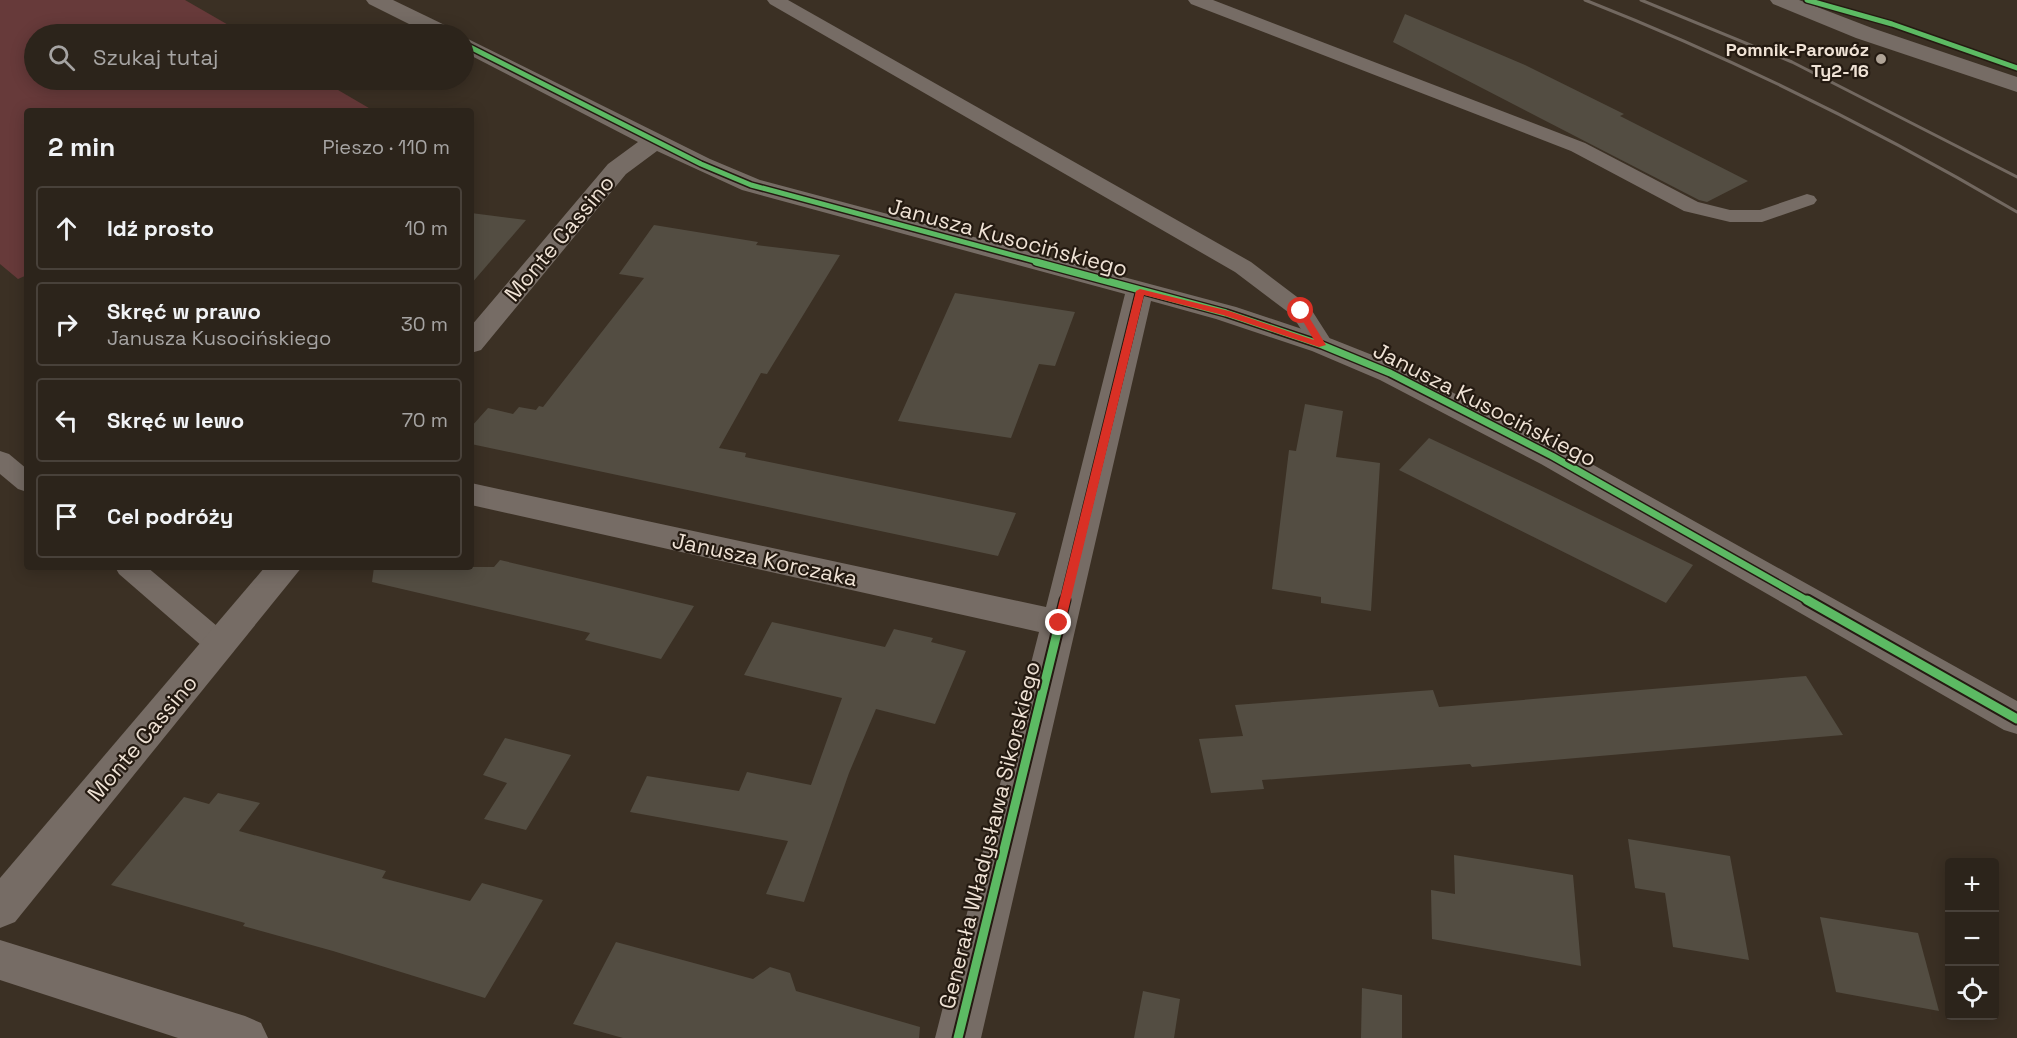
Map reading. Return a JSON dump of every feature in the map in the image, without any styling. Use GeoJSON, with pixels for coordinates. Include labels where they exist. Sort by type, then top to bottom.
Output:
{"type":"FeatureCollection","features":[{"type":"Feature","properties":{"kind":"street"},"geometry":{"type":"LineString","coordinates":[[376,0],[425,24]]}},
{"type":"Feature","properties":{"kind":"street"},"geometry":{"type":"LineString","coordinates":[[1780,0],[1864,33],[2017,85]]}},
{"type":"Feature","properties":{"kind":"street","name":"Janusza Kusocińskiego"},"geometry":{"type":"LineString","coordinates":[[474,49],[655,141],[751,185],[1226,313],[1322,345],[1390,373],[1552,456],[2017,719]]}},
{"type":"Feature","properties":{"kind":"street","name":"Monte Cassino"},"geometry":{"type":"LineString","coordinates":[[474,340],[617,169],[655,141]]}},
{"type":"Feature","properties":{"kind":"street","name":"Generała Władysława Sikorskiego"},"geometry":{"type":"LineString","coordinates":[[958,1038],[1140,291]]}},
{"type":"Feature","properties":{"kind":"street","name":"Janusza Korczaka"},"geometry":{"type":"LineString","coordinates":[[474,495],[1059,623]]}},
{"type":"Feature","properties":{"kind":"street","name":"Monte Cassino"},"geometry":{"type":"LineString","coordinates":[[0,909],[282,570]]}},
{"type":"Feature","properties":{"kind":"street"},"geometry":{"type":"LineString","coordinates":[[0,960],[245,1038]]}},
{"type":"Feature","properties":{"kind":"lane"},"geometry":{"type":"LineString","coordinates":[[776,0],[1243,267],[1301,311],[1322,345]]}},
{"type":"Feature","properties":{"kind":"lane"},"geometry":{"type":"LineString","coordinates":[[1197,0],[1578,147],[1691,207],[1730,216],[1762,216],[1807,200]]}},
{"type":"Feature","properties":{"kind":"lane"},"geometry":{"type":"LineString","coordinates":[[0,460],[24,480]]}},
{"type":"Feature","properties":{"kind":"lane"},"geometry":{"type":"LineString","coordinates":[[132,570],[220,645]]}},
{"type":"Feature","properties":{"kind":"shaded area"},"geometry":{"type":"Polygon","coordinates":[[[0,0],[185,0],[227,24],[24,24],[24,90],[338,90],[369,108],[24,108],[24,276],[18,279],[0,264],[0,0]]]}},
{"type":"Feature","properties":{"kind":"building"},"geometry":{"type":"Polygon","coordinates":[[[1405,14],[1525,65],[1624,114],[1620,116],[1748,181],[1707,202],[1699,200],[1393,42],[1405,14]]]}},
{"type":"Feature","properties":{"kind":"building"},"geometry":{"type":"Polygon","coordinates":[[[474,213],[526,220],[474,281],[474,213]]]}},
{"type":"Feature","properties":{"kind":"building"},"geometry":{"type":"Polygon","coordinates":[[[654,225],[758,242],[756,245],[840,255],[767,374],[761,373],[719,448],[746,453],[745,457],[1016,513],[998,556],[474,445],[474,424],[488,408],[513,414],[519,407],[536,410],[539,406],[543,407],[644,278],[619,274],[654,225]]]}},
{"type":"Feature","properties":{"kind":"building"},"geometry":{"type":"Polygon","coordinates":[[[955,293],[1075,312],[1055,366],[1039,364],[1011,438],[898,421],[955,293]]]}},
{"type":"Feature","properties":{"kind":"building"},"geometry":{"type":"Polygon","coordinates":[[[1305,404],[1343,411],[1336,457],[1380,463],[1371,611],[1321,603],[1321,597],[1272,589],[1289,450],[1296,451],[1305,404]]]}},
{"type":"Feature","properties":{"kind":"building"},"geometry":{"type":"Polygon","coordinates":[[[1429,438],[1693,565],[1666,603],[1399,470],[1429,438]]]}},
{"type":"Feature","properties":{"kind":"building"},"geometry":{"type":"Polygon","coordinates":[[[500,560],[694,606],[661,659],[585,640],[590,633],[372,582],[374,570],[474,570],[474,567],[494,567],[500,560]]]}},
{"type":"Feature","properties":{"kind":"building"},"geometry":{"type":"Polygon","coordinates":[[[772,622],[885,647],[894,629],[933,638],[931,642],[966,651],[935,724],[876,709],[849,773],[804,902],[766,894],[788,841],[630,812],[647,776],[739,791],[747,772],[811,785],[842,698],[744,675],[772,622]]]}},
{"type":"Feature","properties":{"kind":"building"},"geometry":{"type":"Polygon","coordinates":[[[1806,676],[1843,735],[1472,767],[1470,764],[1262,780],[1264,789],[1211,793],[1199,739],[1243,736],[1235,705],[1433,690],[1439,707],[1806,676]]]}},
{"type":"Feature","properties":{"kind":"building"},"geometry":{"type":"Polygon","coordinates":[[[505,738],[571,755],[526,830],[484,819],[507,783],[483,775],[505,738]]]}},
{"type":"Feature","properties":{"kind":"building"},"geometry":{"type":"Polygon","coordinates":[[[218,793],[260,803],[239,831],[386,871],[382,878],[470,901],[482,883],[543,900],[485,998],[243,926],[245,923],[111,885],[184,797],[209,804],[218,793]]]}},
{"type":"Feature","properties":{"kind":"building"},"geometry":{"type":"Polygon","coordinates":[[[1628,839],[1730,856],[1749,960],[1673,947],[1665,893],[1635,888],[1628,839]]]}},
{"type":"Feature","properties":{"kind":"building"},"geometry":{"type":"Polygon","coordinates":[[[1454,855],[1573,875],[1581,966],[1432,939],[1431,890],[1455,894],[1454,855]]]}},
{"type":"Feature","properties":{"kind":"building"},"geometry":{"type":"Polygon","coordinates":[[[1820,917],[1918,933],[1939,1011],[1836,992],[1820,917]]]}},
{"type":"Feature","properties":{"kind":"building"},"geometry":{"type":"Polygon","coordinates":[[[616,942],[753,979],[770,967],[790,973],[796,991],[920,1027],[919,1038],[623,1038],[573,1024],[616,942]]]}},
{"type":"Feature","properties":{"kind":"building"},"geometry":{"type":"Polygon","coordinates":[[[1362,988],[1402,995],[1402,1038],[1361,1038],[1362,988]]]}},
{"type":"Feature","properties":{"kind":"building"},"geometry":{"type":"Polygon","coordinates":[[[1143,991],[1180,999],[1174,1038],[1134,1038],[1143,991]]]}},
{"type":"Feature","properties":{"kind":"railway"},"geometry":{"type":"LineString","coordinates":[[1585,0],[1696,46],[1805,97],[1859,124],[2017,212]]}},
{"type":"Feature","properties":{"kind":"railway"},"geometry":{"type":"LineString","coordinates":[[1641,0],[1792,62],[2017,177]]}},
{"type":"Feature","properties":{"kind":"cycle path"},"geometry":{"type":"LineString","coordinates":[[1807,0],[1892,24],[2017,68]]}},
{"type":"Feature","properties":{"kind":"cycle path"},"geometry":{"type":"LineString","coordinates":[[474,49],[701,164],[751,185],[1226,313],[1322,345],[1390,373],[1552,456],[2017,719]]}},
{"type":"Feature","properties":{"kind":"cycle path"},"geometry":{"type":"LineString","coordinates":[[958,1038],[1140,291]]}},
{"type":"Feature","properties":{"kind":"place","name":"Pomnik-Parowóz Ty2-16"},"geometry":{"type":"Point","coordinates":[1881,59]}},
{"type":"Feature","properties":{"kind":"route"},"geometry":{"type":"LineString","coordinates":[[1059,623],[1140,291],[1226,313],[1322,345],[1301,311]]}}]}
